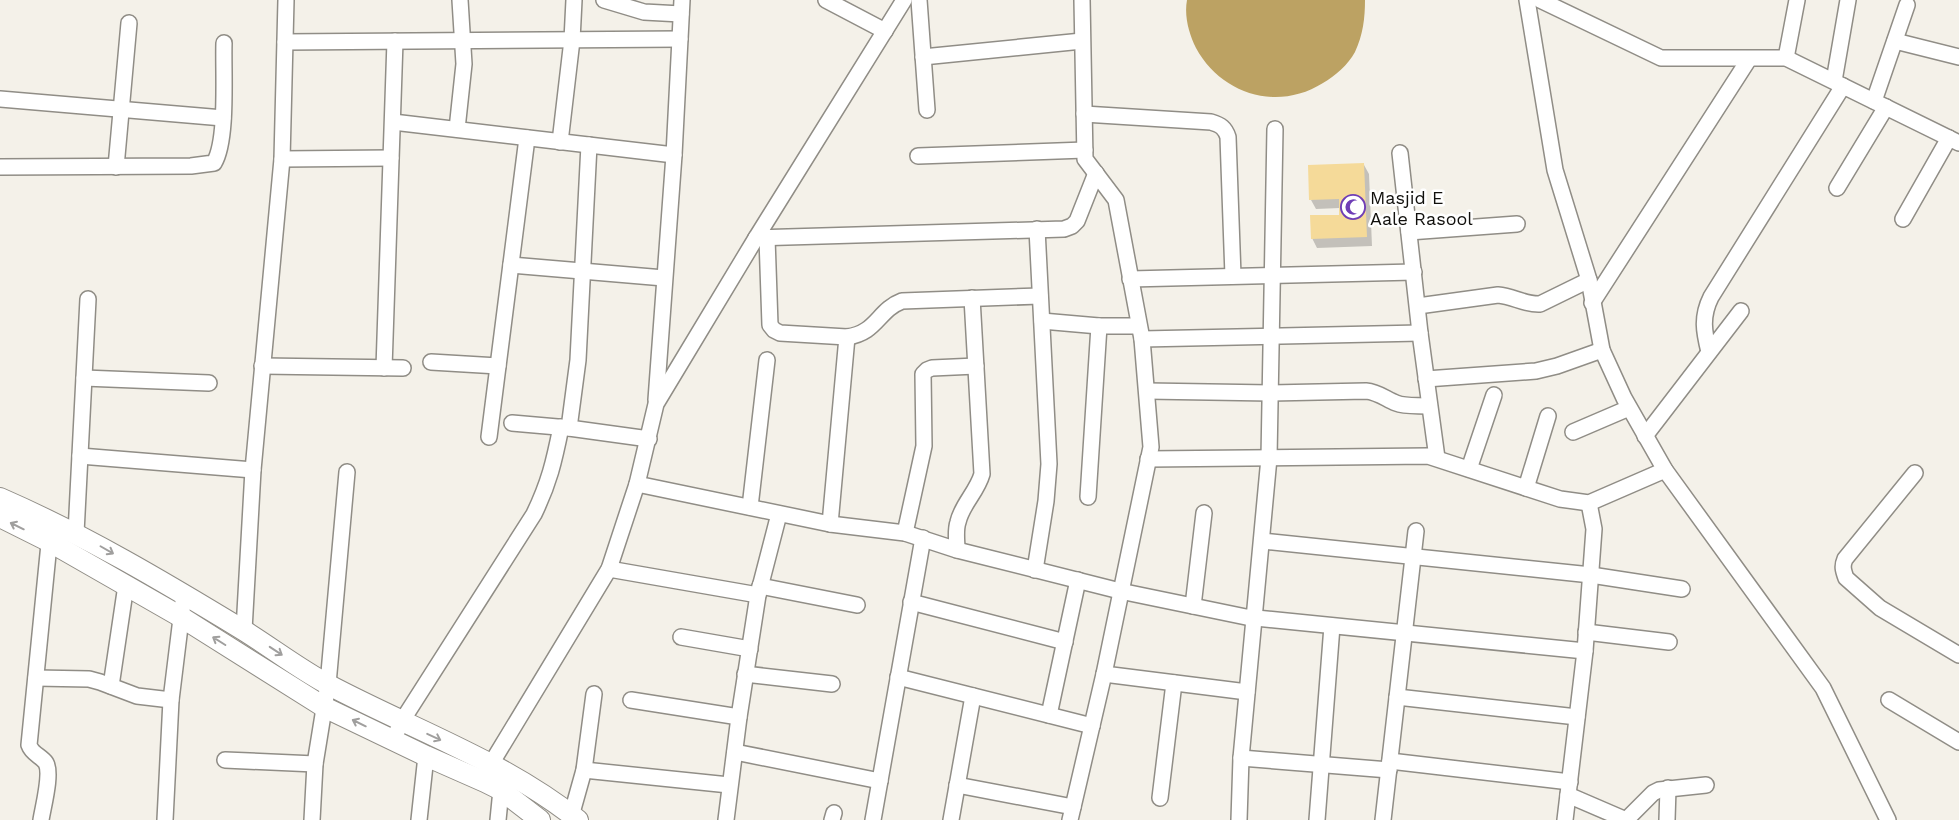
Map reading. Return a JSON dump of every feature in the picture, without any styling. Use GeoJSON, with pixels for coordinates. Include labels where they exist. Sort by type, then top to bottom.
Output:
{"type":"FeatureCollection","features":[{"type":"Feature","properties":{"kind":"street"},"geometry":{"type":"LineString","coordinates":[[244,630],[252,470],[282,160],[286,0]]}},
{"type":"Feature","properties":{"kind":"street"},"geometry":{"type":"LineString","coordinates":[[456,129],[463,81],[463,40],[460,0]]}},
{"type":"Feature","properties":{"kind":"street"},"geometry":{"type":"LineString","coordinates":[[560,142],[572,40],[574,0]]}},
{"type":"Feature","properties":{"kind":"street"},"geometry":{"type":"LineString","coordinates":[[498,820],[492,779],[609,569],[637,484],[656,404],[674,155],[682,7],[644,12],[604,0]]}},
{"type":"Feature","properties":{"kind":"street"},"geometry":{"type":"LineString","coordinates":[[826,0],[885,31]]}},
{"type":"Feature","properties":{"kind":"street"},"geometry":{"type":"LineString","coordinates":[[656,404],[761,238],[904,0]]}},
{"type":"Feature","properties":{"kind":"street"},"geometry":{"type":"LineString","coordinates":[[920,0],[927,110]]}},
{"type":"Feature","properties":{"kind":"street"},"geometry":{"type":"LineString","coordinates":[[957,785],[1071,814],[1104,674],[1148,460],[1150,447],[1147,391],[1141,332],[1116,200],[1085,159],[1082,0]]}},
{"type":"Feature","properties":{"kind":"street"},"geometry":{"type":"LineString","coordinates":[[1527,0],[1555,170],[1589,280],[1602,350],[1629,408],[1665,470],[1823,688],[1888,820]]}},
{"type":"Feature","properties":{"kind":"street"},"geometry":{"type":"LineString","coordinates":[[1786,58],[1797,0]]}},
{"type":"Feature","properties":{"kind":"street"},"geometry":{"type":"LineString","coordinates":[[1709,352],[1703,326],[1706,306],[1838,83],[1848,0]]}},
{"type":"Feature","properties":{"kind":"street"},"geometry":{"type":"LineString","coordinates":[[1546,1],[1661,58],[1786,58],[1954,140],[1903,219]]}},
{"type":"Feature","properties":{"kind":"street"},"geometry":{"type":"LineString","coordinates":[[1837,188],[1880,104],[1895,41],[1907,5]]}},
{"type":"Feature","properties":{"kind":"street"},"geometry":{"type":"LineString","coordinates":[[116,167],[129,23]]}},
{"type":"Feature","properties":{"kind":"street"},"geometry":{"type":"LineString","coordinates":[[285,42],[680,39]]}},
{"type":"Feature","properties":{"kind":"street"},"geometry":{"type":"LineString","coordinates":[[384,368],[395,41]]}},
{"type":"Feature","properties":{"kind":"street"},"geometry":{"type":"LineString","coordinates":[[923,57],[1082,41]]}},
{"type":"Feature","properties":{"kind":"street"},"geometry":{"type":"LineString","coordinates":[[1895,41],[1959,57]]}},
{"type":"Feature","properties":{"kind":"street"},"geometry":{"type":"LineString","coordinates":[[0,167],[191,166],[214,163],[220,147],[223,118],[224,43]]}},
{"type":"Feature","properties":{"kind":"street"},"geometry":{"type":"LineString","coordinates":[[1592,303],[1749,59]]}},
{"type":"Feature","properties":{"kind":"street"},"geometry":{"type":"LineString","coordinates":[[0,99],[223,118]]}},
{"type":"Feature","properties":{"kind":"street"},"geometry":{"type":"LineString","coordinates":[[1084,114],[1220,124],[1228,137],[1232,276]]}},
{"type":"Feature","properties":{"kind":"street"},"geometry":{"type":"LineString","coordinates":[[393,122],[674,155]]}},
{"type":"Feature","properties":{"kind":"street"},"geometry":{"type":"LineString","coordinates":[[1239,820],[1241,758],[1269,458],[1275,129]]}},
{"type":"Feature","properties":{"kind":"street"},"geometry":{"type":"LineString","coordinates":[[489,438],[527,138]]}},
{"type":"Feature","properties":{"kind":"street"},"geometry":{"type":"LineString","coordinates":[[393,740],[402,721],[534,514],[547,486],[565,428],[578,360],[589,145]]}},
{"type":"Feature","properties":{"kind":"street"},"geometry":{"type":"LineString","coordinates":[[918,156],[1085,150]]}},
{"type":"Feature","properties":{"kind":"street"},"geometry":{"type":"LineString","coordinates":[[1400,153],[1436,458]]}},
{"type":"Feature","properties":{"kind":"street"},"geometry":{"type":"LineString","coordinates":[[282,160],[391,158]]}},
{"type":"Feature","properties":{"kind":"street"},"geometry":{"type":"LineString","coordinates":[[761,238],[1064,229],[1072,226],[1077,221],[1096,173]]}},
{"type":"Feature","properties":{"kind":"street"},"geometry":{"type":"LineString","coordinates":[[1409,232],[1517,224]]}},
{"type":"Feature","properties":{"kind":"street"},"geometry":{"type":"LineString","coordinates":[[1035,570],[1046,501],[1049,464],[1037,229]]}},
{"type":"Feature","properties":{"kind":"street"},"geometry":{"type":"LineString","coordinates":[[761,238],[770,325],[774,330],[780,332],[847,337],[864,333],[894,304],[902,301],[1040,296]]}},
{"type":"Feature","properties":{"kind":"street"},"geometry":{"type":"LineString","coordinates":[[511,265],[664,278]]}},
{"type":"Feature","properties":{"kind":"street"},"geometry":{"type":"LineString","coordinates":[[1130,279],[1414,272]]}},
{"type":"Feature","properties":{"kind":"street"},"geometry":{"type":"LineString","coordinates":[[1418,306],[1498,296],[1540,304],[1589,280]]}},
{"type":"Feature","properties":{"kind":"street"},"geometry":{"type":"LineString","coordinates":[[957,550],[956,531],[958,521],[978,486],[982,474],[972,298]]}},
{"type":"Feature","properties":{"kind":"street"},"geometry":{"type":"LineString","coordinates":[[76,533],[88,299]]}},
{"type":"Feature","properties":{"kind":"street"},"geometry":{"type":"LineString","coordinates":[[1645,436],[1741,310]]}},
{"type":"Feature","properties":{"kind":"street"},"geometry":{"type":"LineString","coordinates":[[1042,321],[1141,332],[1272,336],[1420,333]]}},
{"type":"Feature","properties":{"kind":"street"},"geometry":{"type":"LineString","coordinates":[[1088,497],[1099,326]]}},
{"type":"Feature","properties":{"kind":"street"},"geometry":{"type":"LineString","coordinates":[[830,524],[847,337]]}},
{"type":"Feature","properties":{"kind":"street"},"geometry":{"type":"LineString","coordinates":[[1426,379],[1536,371],[1557,366],[1602,350]]}},
{"type":"Feature","properties":{"kind":"street"},"geometry":{"type":"LineString","coordinates":[[750,507],[767,360]]}},
{"type":"Feature","properties":{"kind":"street"},"geometry":{"type":"LineString","coordinates":[[431,362],[498,366]]}},
{"type":"Feature","properties":{"kind":"street"},"geometry":{"type":"LineString","coordinates":[[262,366],[403,368]]}},
{"type":"Feature","properties":{"kind":"street"},"geometry":{"type":"LineString","coordinates":[[905,533],[924,446],[923,374],[932,368],[976,366]]}},
{"type":"Feature","properties":{"kind":"street"},"geometry":{"type":"LineString","coordinates":[[84,378],[209,383]]}},
{"type":"Feature","properties":{"kind":"street"},"geometry":{"type":"LineString","coordinates":[[1147,391],[1270,393],[1366,391],[1374,392],[1397,403],[1429,406]]}},
{"type":"Feature","properties":{"kind":"street"},"geometry":{"type":"LineString","coordinates":[[1469,469],[1494,396]]}},
{"type":"Feature","properties":{"kind":"street"},"geometry":{"type":"LineString","coordinates":[[1573,432],[1629,408]]}},
{"type":"Feature","properties":{"kind":"street"},"geometry":{"type":"LineString","coordinates":[[1526,488],[1548,416]]}},
{"type":"Feature","properties":{"kind":"street"},"geometry":{"type":"LineString","coordinates":[[512,423],[649,439]]}},
{"type":"Feature","properties":{"kind":"street"},"geometry":{"type":"LineString","coordinates":[[80,456],[252,470]]}},
{"type":"Feature","properties":{"kind":"street"},"geometry":{"type":"LineString","coordinates":[[1148,460],[1428,456],[1560,499],[1589,503],[1665,470]]}},
{"type":"Feature","properties":{"kind":"street"},"geometry":{"type":"LineString","coordinates":[[312,820],[315,764],[328,684],[347,472]]}},
{"type":"Feature","properties":{"kind":"street"},"geometry":{"type":"LineString","coordinates":[[1915,473],[1846,559],[1842,566],[1843,571],[1846,578],[1880,608],[1959,655]]}},
{"type":"Feature","properties":{"kind":"street"},"geometry":{"type":"LineString","coordinates":[[637,484],[830,524],[905,533],[957,550],[1120,591],[1254,618],[1585,651]]}},
{"type":"Feature","properties":{"kind":"street"},"geometry":{"type":"LineString","coordinates":[[0,498],[76,533],[184,594],[328,684],[402,721],[492,779],[540,820]]}},
{"type":"Feature","properties":{"kind":"street"},"geometry":{"type":"LineString","coordinates":[[1565,820],[1585,651],[1591,575],[1594,529],[1589,503]]}},
{"type":"Feature","properties":{"kind":"street"},"geometry":{"type":"LineString","coordinates":[[1193,606],[1204,513]]}},
{"type":"Feature","properties":{"kind":"street"},"geometry":{"type":"LineString","coordinates":[[726,820],[729,785],[759,591],[779,514]]}},
{"type":"Feature","properties":{"kind":"street"},"geometry":{"type":"LineString","coordinates":[[0,517],[50,542],[181,617],[324,707],[426,756],[492,779],[574,818],[584,770],[594,694]]}},
{"type":"Feature","properties":{"kind":"street"},"geometry":{"type":"LineString","coordinates":[[41,820],[48,776],[47,767],[45,762],[29,746],[51,520]]}},
{"type":"Feature","properties":{"kind":"street"},"geometry":{"type":"LineString","coordinates":[[1383,820],[1416,531]]}},
{"type":"Feature","properties":{"kind":"street"},"geometry":{"type":"LineString","coordinates":[[873,820],[923,538]]}},
{"type":"Feature","properties":{"kind":"street"},"geometry":{"type":"LineString","coordinates":[[1262,541],[1591,575],[1682,589]]}},
{"type":"Feature","properties":{"kind":"street"},"geometry":{"type":"LineString","coordinates":[[609,569],[857,605]]}},
{"type":"Feature","properties":{"kind":"street"},"geometry":{"type":"LineString","coordinates":[[1049,715],[1078,580]]}},
{"type":"Feature","properties":{"kind":"street"},"geometry":{"type":"LineString","coordinates":[[111,686],[126,585]]}},
{"type":"Feature","properties":{"kind":"street"},"geometry":{"type":"LineString","coordinates":[[165,820],[172,700],[184,594]]}},
{"type":"Feature","properties":{"kind":"street"},"geometry":{"type":"LineString","coordinates":[[912,602],[1065,642]]}},
{"type":"Feature","properties":{"kind":"street"},"geometry":{"type":"LineString","coordinates":[[1317,820],[1332,626]]}},
{"type":"Feature","properties":{"kind":"street"},"geometry":{"type":"LineString","coordinates":[[1586,632],[1669,642]]}},
{"type":"Feature","properties":{"kind":"street"},"geometry":{"type":"LineString","coordinates":[[681,637],[750,649]]}},
{"type":"Feature","properties":{"kind":"street"},"geometry":{"type":"LineString","coordinates":[[746,674],[832,684]]}},
{"type":"Feature","properties":{"kind":"street"},"geometry":{"type":"LineString","coordinates":[[1104,674],[1247,692]]}},
{"type":"Feature","properties":{"kind":"street"},"geometry":{"type":"LineString","coordinates":[[898,677],[1092,726]]}},
{"type":"Feature","properties":{"kind":"street"},"geometry":{"type":"LineString","coordinates":[[36,678],[89,679],[137,696],[172,700]]}},
{"type":"Feature","properties":{"kind":"street"},"geometry":{"type":"LineString","coordinates":[[1160,798],[1174,682]]}},
{"type":"Feature","properties":{"kind":"street"},"geometry":{"type":"LineString","coordinates":[[951,820],[973,696]]}},
{"type":"Feature","properties":{"kind":"street"},"geometry":{"type":"LineString","coordinates":[[1397,697],[1577,717]]}},
{"type":"Feature","properties":{"kind":"street"},"geometry":{"type":"LineString","coordinates":[[631,700],[739,717]]}},
{"type":"Feature","properties":{"kind":"street"},"geometry":{"type":"LineString","coordinates":[[1889,700],[1959,742]]}},
{"type":"Feature","properties":{"kind":"street"},"geometry":{"type":"LineString","coordinates":[[735,752],[880,781]]}},
{"type":"Feature","properties":{"kind":"street"},"geometry":{"type":"LineString","coordinates":[[419,820],[426,756]]}},
{"type":"Feature","properties":{"kind":"street"},"geometry":{"type":"LineString","coordinates":[[1241,758],[1321,765],[1389,765],[1569,789],[1626,820],[1653,793],[1668,788],[1706,785]]}},
{"type":"Feature","properties":{"kind":"street"},"geometry":{"type":"LineString","coordinates":[[225,760],[315,764]]}},
{"type":"Feature","properties":{"kind":"street"},"geometry":{"type":"LineString","coordinates":[[584,770],[729,785]]}},
{"type":"Feature","properties":{"kind":"street"},"geometry":{"type":"LineString","coordinates":[[1667,820],[1668,788]]}},
{"type":"Feature","properties":{"kind":"shaded area"},"geometry":{"type":"Polygon","coordinates":[[[1187,0],[1365,0],[1365,13],[1358,46],[1349,61],[1337,74],[1305,92],[1269,97],[1252,94],[1235,87],[1220,77],[1207,64],[1196,48],[1189,31],[1186,12],[1187,0]]]}},
{"type":"Feature","properties":{"kind":"building","name":"Masjid E Aale Rasool"},"geometry":{"type":"Polygon","coordinates":[[[1364,163],[1367,237],[1311,239],[1310,215],[1339,215],[1339,199],[1309,200],[1308,165],[1364,163]]]}},
{"type":"Feature","properties":{"kind":"place","name":"Masjid E Aale Rasool"},"geometry":{"type":"Point","coordinates":[1353,207]}}]}
